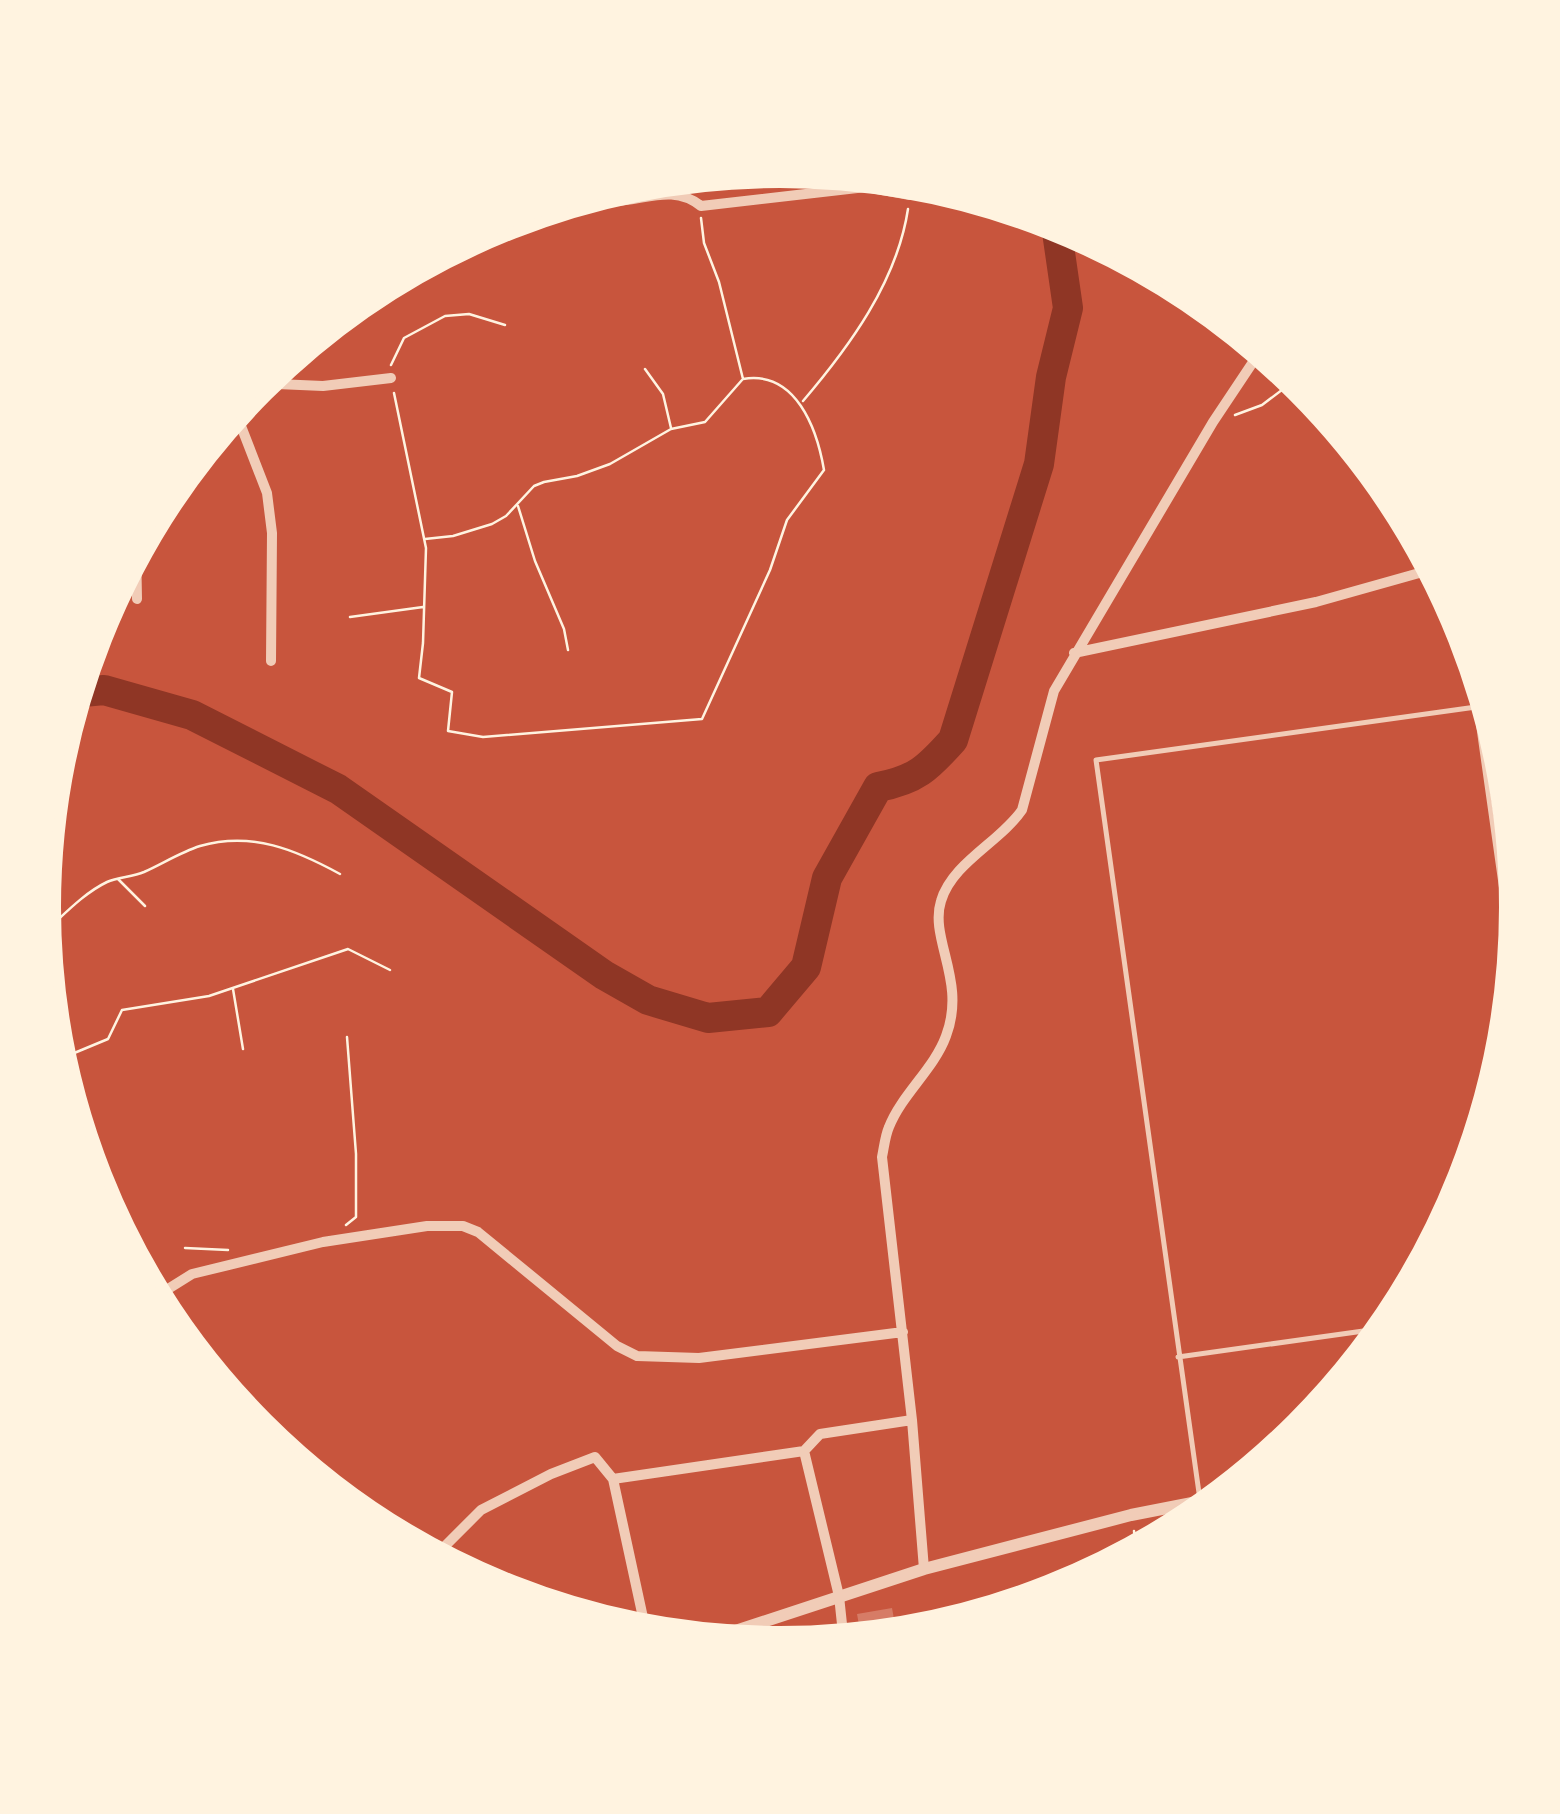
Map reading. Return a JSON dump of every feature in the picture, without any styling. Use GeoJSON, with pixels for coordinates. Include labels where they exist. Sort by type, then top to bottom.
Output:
{"type":"FeatureCollection","features":[{"type":"Feature","properties":{"kind":"street"},"geometry":{"type":"LineString","coordinates":[[622,200],[662,193],[689,197],[701,206],[865,187]]}},
{"type":"Feature","properties":{"kind":"street"},"geometry":{"type":"LineString","coordinates":[[869,188],[904,193]]}},
{"type":"Feature","properties":{"kind":"street"},"geometry":{"type":"LineString","coordinates":[[924,1570],[912,1420],[882,1157],[889,1127],[945,1040],[955,1008],[938,918],[940,901],[950,882],[1010,827],[1022,810],[1054,690],[1218,414],[1255,359]]}},
{"type":"Feature","properties":{"kind":"street"},"geometry":{"type":"LineString","coordinates":[[278,384],[324,386],[391,378]]}},
{"type":"Feature","properties":{"kind":"street"},"geometry":{"type":"LineString","coordinates":[[240,424],[266,493],[272,533],[271,661]]}},
{"type":"Feature","properties":{"kind":"street"},"geometry":{"type":"LineString","coordinates":[[1074,653],[1316,602],[1423,572]]}},
{"type":"Feature","properties":{"kind":"street"},"geometry":{"type":"LineString","coordinates":[[136,575],[136,599]]}},
{"type":"Feature","properties":{"kind":"street"},"geometry":{"type":"LineString","coordinates":[[165,1291],[192,1274],[323,1242],[427,1226],[463,1226],[478,1232],[617,1346],[637,1356],[698,1358],[748,1354],[903,1332]]}},
{"type":"Feature","properties":{"kind":"street"},"geometry":{"type":"LineString","coordinates":[[613,1479],[804,1451],[820,1434],[912,1420]]}},
{"type":"Feature","properties":{"kind":"street"},"geometry":{"type":"LineString","coordinates":[[804,1451],[839,1596],[842,1629]]}},
{"type":"Feature","properties":{"kind":"street"},"geometry":{"type":"LineString","coordinates":[[443,1548],[481,1510],[551,1474],[596,1457],[613,1479],[644,1619]]}},
{"type":"Feature","properties":{"kind":"street"},"geometry":{"type":"LineString","coordinates":[[737,1630],[924,1570],[1195,1501]]}},
{"type":"Feature","properties":{"kind":"lane"},"geometry":{"type":"LineString","coordinates":[[1200,1498],[1096,760],[1476,707],[1505,911]]}},
{"type":"Feature","properties":{"kind":"lane"},"geometry":{"type":"LineString","coordinates":[[1178,1357],[1369,1329]]}},
{"type":"Feature","properties":{"kind":"path"},"geometry":{"type":"LineString","coordinates":[[802,403],[856,332],[880,288],[902,242],[910,194]]}},
{"type":"Feature","properties":{"kind":"path"},"geometry":{"type":"LineString","coordinates":[[701,206],[704,243],[719,282],[743,379]]}},
{"type":"Feature","properties":{"kind":"path"},"geometry":{"type":"LineString","coordinates":[[424,539],[453,536],[492,524],[518,505],[534,486],[610,464],[671,429],[705,422],[743,379],[754,377],[802,403],[818,437],[824,470],[787,520],[770,570],[702,718],[482,737],[448,732],[452,692],[419,678],[424,539],[391,364],[404,338],[446,316],[469,314],[505,325]]}},
{"type":"Feature","properties":{"kind":"path"},"geometry":{"type":"LineString","coordinates":[[644,370],[662,394],[671,429]]}},
{"type":"Feature","properties":{"kind":"path"},"geometry":{"type":"LineString","coordinates":[[1218,414],[1236,415],[1262,405],[1286,388]]}},
{"type":"Feature","properties":{"kind":"path"},"geometry":{"type":"LineString","coordinates":[[518,505],[534,561],[564,630],[568,650]]}},
{"type":"Feature","properties":{"kind":"path"},"geometry":{"type":"LineString","coordinates":[[350,617],[424,607]]}},
{"type":"Feature","properties":{"kind":"path"},"geometry":{"type":"LineString","coordinates":[[56,922],[108,880],[139,874],[197,846],[250,840],[298,851],[340,874]]}},
{"type":"Feature","properties":{"kind":"path"},"geometry":{"type":"LineString","coordinates":[[118,879],[145,906]]}},
{"type":"Feature","properties":{"kind":"path"},"geometry":{"type":"LineString","coordinates":[[71,1055],[108,1040],[122,1010],[208,996],[348,949],[390,970]]}},
{"type":"Feature","properties":{"kind":"path"},"geometry":{"type":"LineString","coordinates":[[233,988],[242,1050]]}},
{"type":"Feature","properties":{"kind":"path"},"geometry":{"type":"LineString","coordinates":[[323,1242],[356,1217],[356,1154],[346,1037]]}},
{"type":"Feature","properties":{"kind":"path"},"geometry":{"type":"LineString","coordinates":[[185,1248],[240,1252],[250,1260]]}},
{"type":"Feature","properties":{"kind":"path"},"geometry":{"type":"LineString","coordinates":[[1131,1515],[1135,1539]]}},
{"type":"Feature","properties":{"kind":"building"},"geometry":{"type":"Polygon","coordinates":[[[892,1608],[895,1623],[859,1627],[857,1614],[892,1608]]]}},
{"type":"Feature","properties":{"kind":"waterway"},"geometry":{"type":"LineString","coordinates":[[88,692],[104,690],[192,715],[338,789],[604,975],[648,1000],[708,1018],[768,1012],[806,967],[827,878],[878,787],[920,771],[953,740],[1039,464],[1051,377],[1068,308],[1058,237]]}}]}
